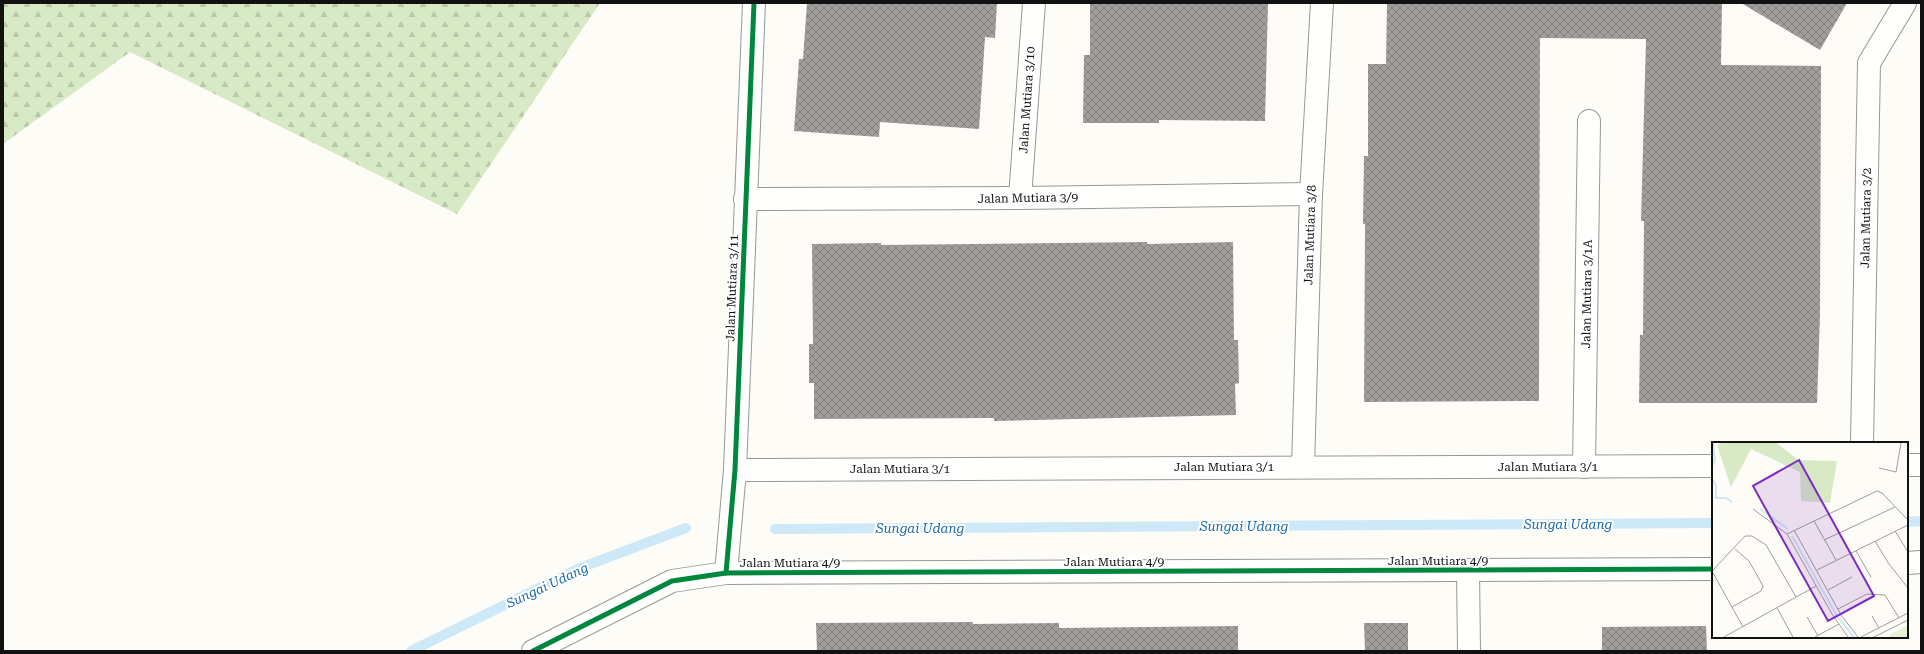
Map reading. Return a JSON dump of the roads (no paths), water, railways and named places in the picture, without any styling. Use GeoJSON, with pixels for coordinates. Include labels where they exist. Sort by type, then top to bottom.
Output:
{"type":"FeatureCollection","features":[{"type":"Feature","properties":{"kind":"street","name":"Jalan Mutiara 3/11"},"geometry":{"type":"LineString","coordinates":[[726,573],[735,470],[754,3]]}},
{"type":"Feature","properties":{"kind":"street","name":"Jalan Mutiara 3/10"},"geometry":{"type":"LineString","coordinates":[[1020,198],[1034,3]]}},
{"type":"Feature","properties":{"kind":"street","name":"Jalan Mutiara 3/8"},"geometry":{"type":"LineString","coordinates":[[1303,467],[1310,194],[1322,3]]}},
{"type":"Feature","properties":{"kind":"street","name":"Jalan Mutiara 3/2"},"geometry":{"type":"LineString","coordinates":[[1862,442],[1869,63],[1905,3]]}},
{"type":"Feature","properties":{"kind":"street","name":"Jalan Mutiara 3/1A"},"geometry":{"type":"LineString","coordinates":[[1584,467],[1589,121]]}},
{"type":"Feature","properties":{"kind":"street","name":"Jalan Mutiara 3/9"},"geometry":{"type":"LineString","coordinates":[[745,199],[1020,198],[1310,194]]}},
{"type":"Feature","properties":{"kind":"street"},"geometry":{"type":"LineString","coordinates":[[1908,465],[1921,464]]}},
{"type":"Feature","properties":{"kind":"street","name":"Jalan Mutiara 3/1"},"geometry":{"type":"LineString","coordinates":[[735,470],[1712,466]]}},
{"type":"Feature","properties":{"kind":"street"},"geometry":{"type":"LineString","coordinates":[[1908,563],[1921,562]]}},
{"type":"Feature","properties":{"kind":"street","name":"Jalan Mutiara 4/9"},"geometry":{"type":"LineString","coordinates":[[533,651],[672,581],[726,573],[1712,569]]}},
{"type":"Feature","properties":{"kind":"street"},"geometry":{"type":"LineString","coordinates":[[1468,571],[1469,651]]}},
{"type":"Feature","properties":{"kind":"waterway","name":"Sungai Udang"},"geometry":{"type":"LineString","coordinates":[[1908,522],[1921,521]]}},
{"type":"Feature","properties":{"kind":"waterway","name":"Sungai Udang"},"geometry":{"type":"LineString","coordinates":[[775,529],[1712,523]]}},
{"type":"Feature","properties":{"kind":"waterway","name":"Sungai Udang"},"geometry":{"type":"LineString","coordinates":[[411,651],[580,568],[686,528]]}}]}
